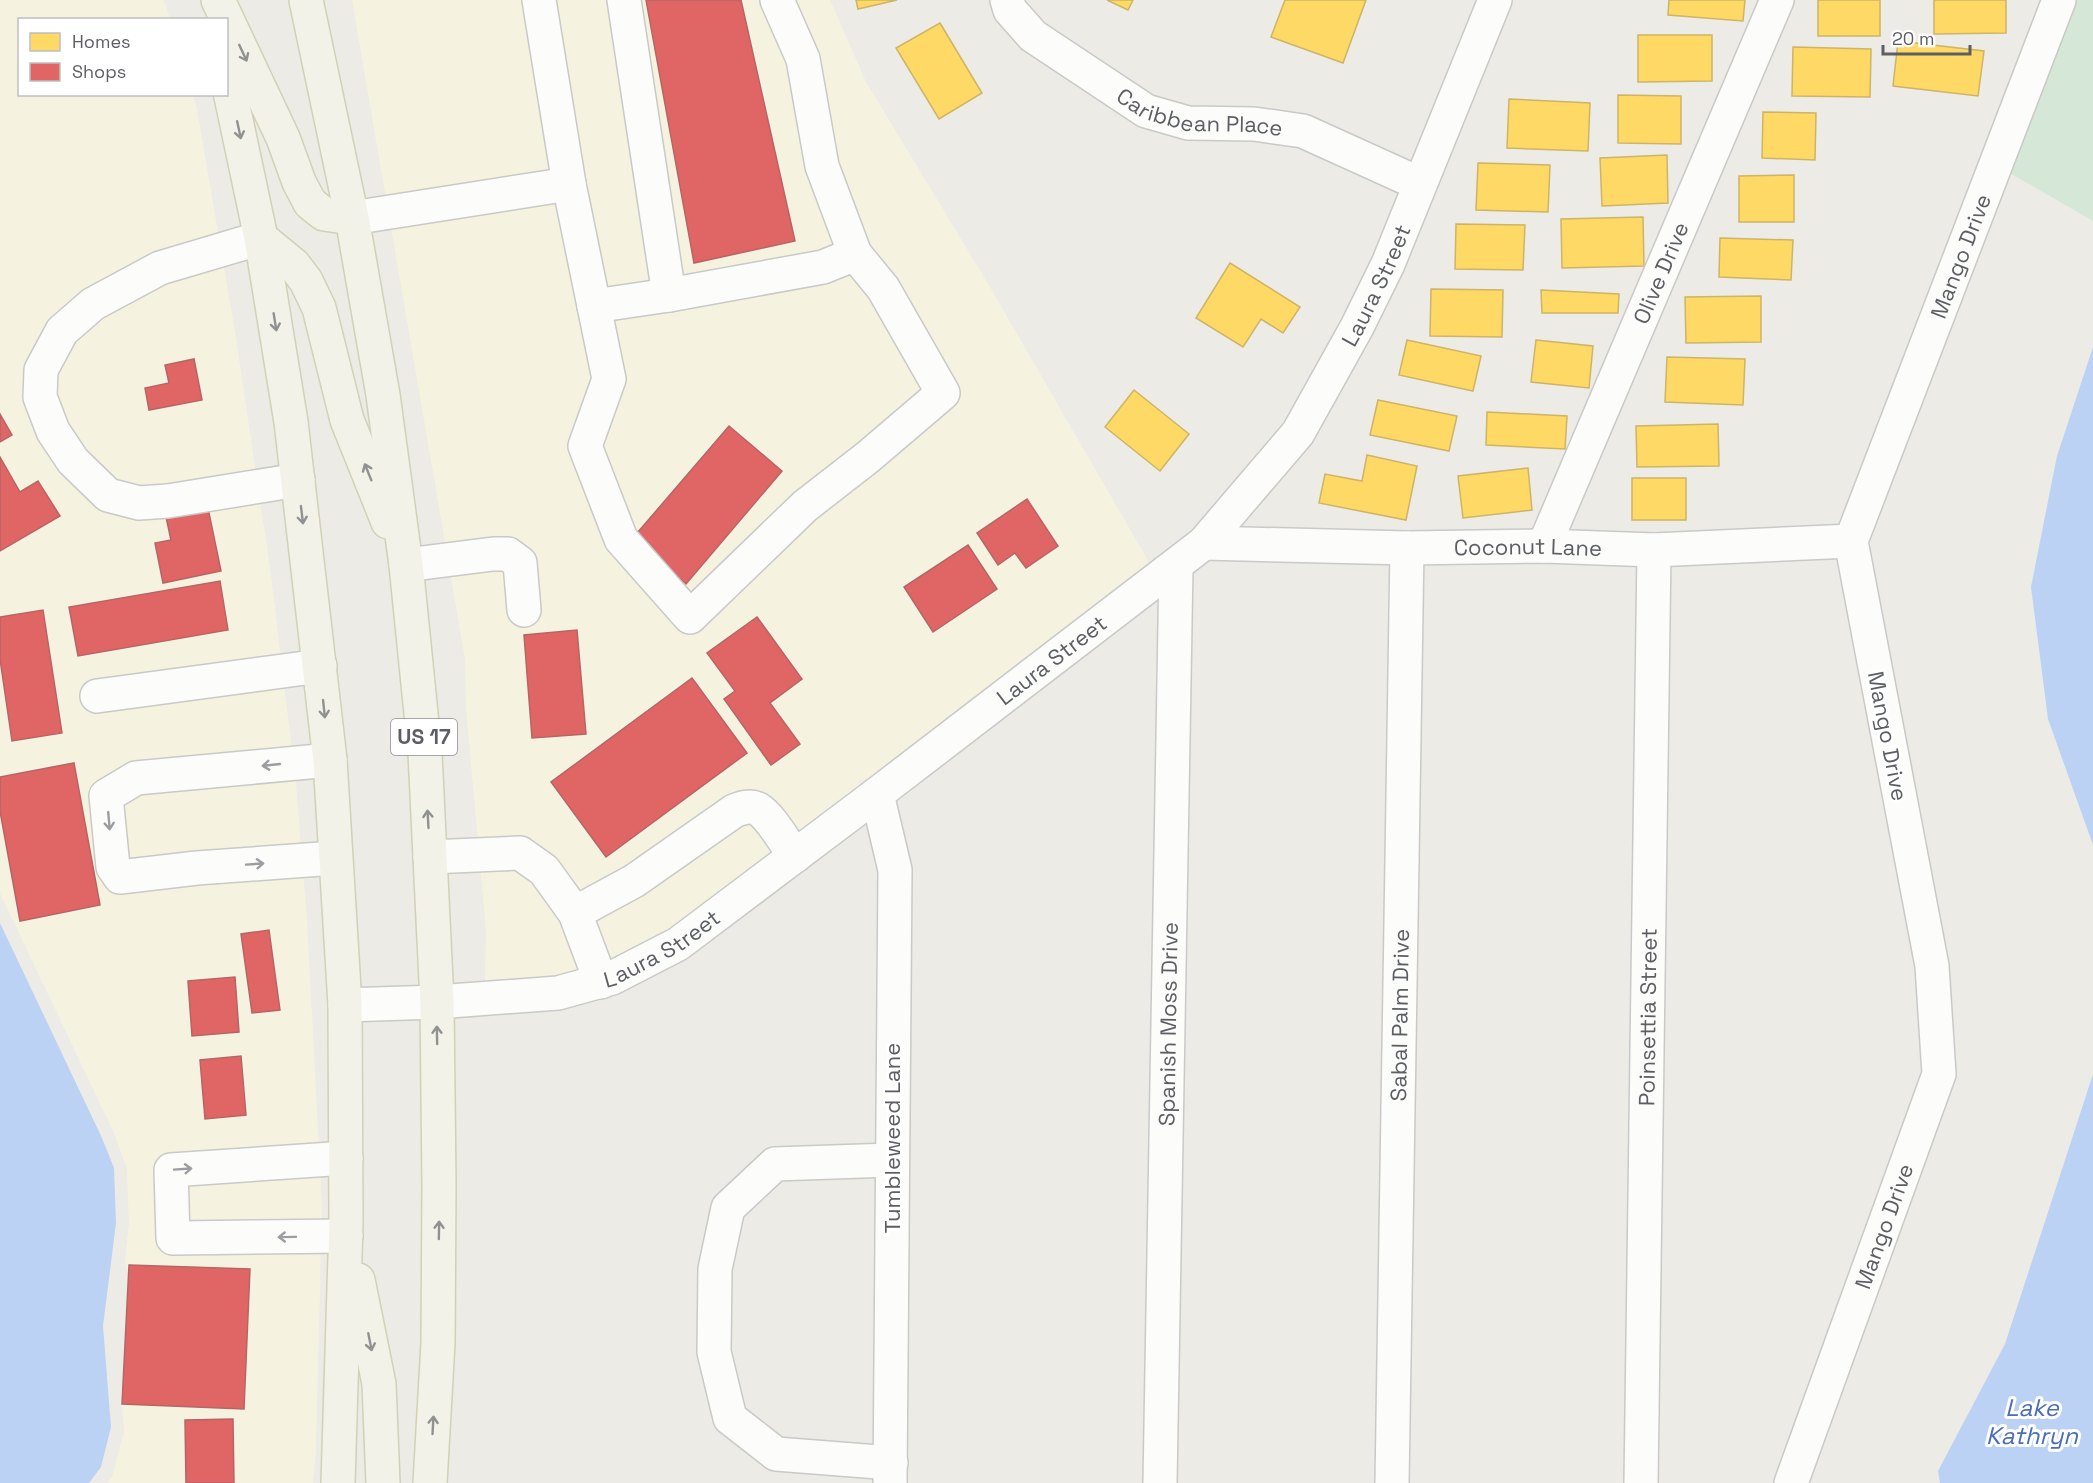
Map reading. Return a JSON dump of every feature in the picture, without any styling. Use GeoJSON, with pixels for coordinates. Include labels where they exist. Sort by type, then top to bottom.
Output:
{"type":"FeatureCollection","features":[{"type":"Feature","properties":{"kind":"main road"},"geometry":{"type":"LineString","coordinates":[[210,0],[214,18]]}},
{"type":"Feature","properties":{"kind":"main road"},"geometry":{"type":"LineString","coordinates":[[218,0],[226,18]]}},
{"type":"Feature","properties":{"kind":"main road","name":"US 17"},"geometry":{"type":"LineString","coordinates":[[306,0],[352,218],[383,395],[406,565],[425,753],[436,1002],[439,1186],[438,1344],[430,1483]]}},
{"type":"Feature","properties":{"kind":"main road"},"geometry":{"type":"LineString","coordinates":[[228,21],[283,138],[298,182],[310,202],[324,214],[352,218]]}},
{"type":"Feature","properties":{"kind":"main road"},"geometry":{"type":"LineString","coordinates":[[228,82],[261,238],[291,422],[330,760],[345,1005],[346,1229],[338,1483]]}},
{"type":"Feature","properties":{"kind":"main road"},"geometry":{"type":"LineString","coordinates":[[261,238],[294,266],[306,281],[319,308],[347,420],[406,565]]}},
{"type":"Feature","properties":{"kind":"main road"},"geometry":{"type":"LineString","coordinates":[[346,1229],[379,1384],[383,1483]]}},
{"type":"Feature","properties":{"kind":"street"},"geometry":{"type":"LineString","coordinates":[[540,0],[569,184],[609,379],[585,446],[621,539],[690,617],[805,506],[868,457],[943,393],[884,288],[855,254],[822,166],[803,59],[777,0]]}},
{"type":"Feature","properties":{"kind":"street"},"geometry":{"type":"LineString","coordinates":[[624,0],[669,295]]}},
{"type":"Feature","properties":{"kind":"street","name":"Caribbean Place"},"geometry":{"type":"LineString","coordinates":[[1007,0],[1010,10],[1033,36],[1146,111],[1188,123],[1254,124],[1303,131],[1420,184]]}},
{"type":"Feature","properties":{"kind":"street","name":"Laura Street"},"geometry":{"type":"LineString","coordinates":[[345,1005],[436,1002],[558,993],[612,978],[678,944],[877,795],[1204,543],[1298,433],[1357,327],[1389,264],[1496,0]]}},
{"type":"Feature","properties":{"kind":"street","name":"Olive Drive"},"geometry":{"type":"LineString","coordinates":[[1544,546],[1777,0]]}},
{"type":"Feature","properties":{"kind":"street","name":"Mango Drive"},"geometry":{"type":"LineString","coordinates":[[1791,1483],[1939,1074],[1932,966],[1851,541],[2059,0]]}},
{"type":"Feature","properties":{"kind":"street"},"geometry":{"type":"LineString","coordinates":[[352,218],[569,184]]}},
{"type":"Feature","properties":{"kind":"street"},"geometry":{"type":"LineString","coordinates":[[261,238],[160,268],[93,304],[62,331],[41,370],[40,397],[53,431],[73,460],[108,495],[139,503],[168,501],[298,480]]}},
{"type":"Feature","properties":{"kind":"street"},"geometry":{"type":"LineString","coordinates":[[594,306],[823,267],[855,254]]}},
{"type":"Feature","properties":{"kind":"street","name":"Coconut Lane"},"geometry":{"type":"LineString","coordinates":[[1204,543],[1407,548],[1544,546],[1654,550],[1851,541]]}},
{"type":"Feature","properties":{"kind":"street","name":"Sabal Palm Drive"},"geometry":{"type":"LineString","coordinates":[[1392,1483],[1407,548]]}},
{"type":"Feature","properties":{"kind":"street","name":"Poinsettia Street"},"geometry":{"type":"LineString","coordinates":[[1641,1483],[1654,550]]}},
{"type":"Feature","properties":{"kind":"street"},"geometry":{"type":"LineString","coordinates":[[406,565],[508,554],[520,563],[524,610]]}},
{"type":"Feature","properties":{"kind":"street","name":"Spanish Moss Drive"},"geometry":{"type":"LineString","coordinates":[[1160,1483],[1176,566]]}},
{"type":"Feature","properties":{"kind":"street"},"geometry":{"type":"LineString","coordinates":[[97,696],[320,666]]}},
{"type":"Feature","properties":{"kind":"street"},"geometry":{"type":"LineString","coordinates":[[330,760],[136,778],[106,796],[113,867],[120,877],[197,868],[335,858]]}},
{"type":"Feature","properties":{"kind":"street","name":"Tumbleweed Lane"},"geometry":{"type":"LineString","coordinates":[[877,795],[895,870],[890,1473]]}},
{"type":"Feature","properties":{"kind":"street"},"geometry":{"type":"LineString","coordinates":[[575,913],[634,880],[734,810],[747,806],[758,809],[766,817],[795,856]]}},
{"type":"Feature","properties":{"kind":"street"},"geometry":{"type":"LineString","coordinates":[[430,857],[520,853],[544,870],[575,913],[601,982]]}},
{"type":"Feature","properties":{"kind":"street"},"geometry":{"type":"LineString","coordinates":[[345,1158],[171,1170],[173,1238],[346,1229]]}},
{"type":"Feature","properties":{"kind":"street"},"geometry":{"type":"LineString","coordinates":[[890,1473],[776,1454],[730,1418],[714,1352],[715,1269],[729,1208],[776,1164],[891,1160]]}},
{"type":"Feature","properties":{"kind":"shaded area"},"geometry":{"type":"Polygon","coordinates":[[[0,0],[164,0],[170,18],[18,18],[18,96],[193,96],[197,109],[236,338],[271,575],[296,784],[307,921],[322,1207],[316,1448],[313,1483],[107,1483],[112,1477],[124,1432],[121,1392],[135,1363],[133,1299],[125,1260],[129,1224],[127,1169],[114,1133],[0,893],[0,0]]]}},
{"type":"Feature","properties":{"kind":"shaded area"},"geometry":{"type":"Polygon","coordinates":[[[352,0],[830,0],[866,82],[987,282],[1150,564],[870,779],[859,781],[860,787],[669,929],[605,963],[554,977],[485,982],[486,931],[466,708],[465,659],[352,0]]]}},
{"type":"Feature","properties":{"kind":"green space"},"geometry":{"type":"Polygon","coordinates":[[[2076,0],[2093,0],[2093,221],[2010,173],[2076,0]]]}},
{"type":"Feature","properties":{"kind":"water"},"geometry":{"type":"Polygon","coordinates":[[[2093,347],[2093,845],[2048,719],[2031,587],[2057,456],[2093,347]]]}},
{"type":"Feature","properties":{"kind":"water"},"geometry":{"type":"Polygon","coordinates":[[[0,923],[114,1168],[116,1223],[103,1326],[111,1427],[101,1467],[89,1483],[0,1483],[0,923]]]}},
{"type":"Feature","properties":{"kind":"water","name":"Lake Kathryn"},"geometry":{"type":"Polygon","coordinates":[[[2093,1074],[2093,1483],[1940,1483],[1938,1471],[2005,1344],[2093,1074]]]}},
{"type":"Feature","properties":{"kind":"building: Homes"},"geometry":{"type":"Polygon","coordinates":[[[856,0],[897,0],[858,9],[856,0]]]}},
{"type":"Feature","properties":{"kind":"building: Homes"},"geometry":{"type":"Polygon","coordinates":[[[1107,0],[1133,0],[1128,10],[1107,0]]]}},
{"type":"Feature","properties":{"kind":"building: Homes"},"geometry":{"type":"Polygon","coordinates":[[[1285,0],[1366,0],[1343,63],[1271,37],[1285,0]]]}},
{"type":"Feature","properties":{"kind":"building: Homes"},"geometry":{"type":"Polygon","coordinates":[[[1669,0],[1745,0],[1743,21],[1668,15],[1669,0]]]}},
{"type":"Feature","properties":{"kind":"building: Homes"},"geometry":{"type":"Polygon","coordinates":[[[1818,0],[1880,0],[1880,36],[1818,36],[1818,0]]]}},
{"type":"Feature","properties":{"kind":"building: Homes"},"geometry":{"type":"Polygon","coordinates":[[[1934,0],[2006,0],[2006,33],[1934,34],[1934,0]]]}},
{"type":"Feature","properties":{"kind":"building: Homes"},"geometry":{"type":"Polygon","coordinates":[[[940,23],[982,93],[939,119],[896,48],[940,23]]]}},
{"type":"Feature","properties":{"kind":"building: Homes"},"geometry":{"type":"Polygon","coordinates":[[[1638,35],[1712,35],[1712,81],[1638,82],[1638,35]]]}},
{"type":"Feature","properties":{"kind":"building: Homes"},"geometry":{"type":"Polygon","coordinates":[[[1898,41],[1984,51],[1978,96],[1893,86],[1898,41]]]}},
{"type":"Feature","properties":{"kind":"building: Homes"},"geometry":{"type":"Polygon","coordinates":[[[1793,47],[1871,49],[1870,97],[1792,96],[1793,47]]]}},
{"type":"Feature","properties":{"kind":"building: Homes"},"geometry":{"type":"Polygon","coordinates":[[[1618,95],[1681,96],[1681,144],[1618,143],[1618,95]]]}},
{"type":"Feature","properties":{"kind":"building: Homes"},"geometry":{"type":"Polygon","coordinates":[[[1509,99],[1590,103],[1588,151],[1507,148],[1509,99]]]}},
{"type":"Feature","properties":{"kind":"building: Homes"},"geometry":{"type":"Polygon","coordinates":[[[1763,112],[1816,113],[1815,160],[1762,158],[1763,112]]]}},
{"type":"Feature","properties":{"kind":"building: Homes"},"geometry":{"type":"Polygon","coordinates":[[[1667,155],[1668,203],[1602,206],[1600,158],[1667,155]]]}},
{"type":"Feature","properties":{"kind":"building: Homes"},"geometry":{"type":"Polygon","coordinates":[[[1478,163],[1550,165],[1548,212],[1476,210],[1478,163]]]}},
{"type":"Feature","properties":{"kind":"building: Homes"},"geometry":{"type":"Polygon","coordinates":[[[1794,175],[1794,222],[1739,222],[1739,176],[1794,175]]]}},
{"type":"Feature","properties":{"kind":"building: Homes"},"geometry":{"type":"Polygon","coordinates":[[[1643,217],[1644,266],[1562,268],[1561,219],[1643,217]]]}},
{"type":"Feature","properties":{"kind":"building: Homes"},"geometry":{"type":"Polygon","coordinates":[[[1456,224],[1525,225],[1523,270],[1455,269],[1456,224]]]}},
{"type":"Feature","properties":{"kind":"building: Homes"},"geometry":{"type":"Polygon","coordinates":[[[1720,238],[1793,240],[1791,280],[1719,277],[1720,238]]]}},
{"type":"Feature","properties":{"kind":"building: Homes"},"geometry":{"type":"Polygon","coordinates":[[[1230,263],[1300,307],[1283,333],[1261,319],[1243,347],[1196,318],[1230,263]]]}},
{"type":"Feature","properties":{"kind":"building: Homes"},"geometry":{"type":"Polygon","coordinates":[[[1431,289],[1503,290],[1502,337],[1430,336],[1431,289]]]}},
{"type":"Feature","properties":{"kind":"building: Homes"},"geometry":{"type":"Polygon","coordinates":[[[1541,290],[1619,294],[1618,313],[1542,313],[1541,290]]]}},
{"type":"Feature","properties":{"kind":"building: Homes"},"geometry":{"type":"Polygon","coordinates":[[[1761,296],[1761,342],[1686,343],[1685,297],[1761,296]]]}},
{"type":"Feature","properties":{"kind":"building: Homes"},"geometry":{"type":"Polygon","coordinates":[[[1407,340],[1481,356],[1473,391],[1399,375],[1407,340]]]}},
{"type":"Feature","properties":{"kind":"building: Homes"},"geometry":{"type":"Polygon","coordinates":[[[1536,340],[1593,346],[1589,388],[1531,382],[1536,340]]]}},
{"type":"Feature","properties":{"kind":"building: Homes"},"geometry":{"type":"Polygon","coordinates":[[[1667,357],[1745,359],[1743,405],[1665,402],[1667,357]]]}},
{"type":"Feature","properties":{"kind":"building: Homes"},"geometry":{"type":"Polygon","coordinates":[[[1134,390],[1189,434],[1160,471],[1105,427],[1134,390]]]}},
{"type":"Feature","properties":{"kind":"building: Homes"},"geometry":{"type":"Polygon","coordinates":[[[1378,400],[1457,416],[1449,451],[1370,435],[1378,400]]]}},
{"type":"Feature","properties":{"kind":"building: Homes"},"geometry":{"type":"Polygon","coordinates":[[[1487,412],[1567,416],[1565,449],[1486,445],[1487,412]]]}},
{"type":"Feature","properties":{"kind":"building: Homes"},"geometry":{"type":"Polygon","coordinates":[[[1718,424],[1719,466],[1637,467],[1636,426],[1718,424]]]}},
{"type":"Feature","properties":{"kind":"building: Homes"},"geometry":{"type":"Polygon","coordinates":[[[1367,455],[1417,466],[1406,520],[1319,503],[1325,474],[1362,481],[1367,455]]]}},
{"type":"Feature","properties":{"kind":"building: Homes"},"geometry":{"type":"Polygon","coordinates":[[[1528,468],[1532,510],[1463,518],[1458,476],[1528,468]]]}},
{"type":"Feature","properties":{"kind":"building: Homes"},"geometry":{"type":"Polygon","coordinates":[[[1632,478],[1686,478],[1686,520],[1632,520],[1632,478]]]}},
{"type":"Feature","properties":{"kind":"building: Shops"},"geometry":{"type":"Polygon","coordinates":[[[646,0],[741,0],[795,241],[694,263],[646,0]]]}},
{"type":"Feature","properties":{"kind":"building: Shops"},"geometry":{"type":"Polygon","coordinates":[[[194,359],[202,400],[149,410],[145,388],[169,383],[165,365],[194,359]]]}},
{"type":"Feature","properties":{"kind":"building: Shops"},"geometry":{"type":"Polygon","coordinates":[[[0,414],[12,435],[0,442],[0,414]]]}},
{"type":"Feature","properties":{"kind":"building: Shops"},"geometry":{"type":"Polygon","coordinates":[[[729,426],[782,471],[686,584],[632,539],[729,426]]]}},
{"type":"Feature","properties":{"kind":"building: Shops"},"geometry":{"type":"Polygon","coordinates":[[[0,457],[20,492],[38,481],[60,516],[0,551],[0,457]]]}},
{"type":"Feature","properties":{"kind":"building: Shops"},"geometry":{"type":"Polygon","coordinates":[[[1027,499],[1058,546],[1026,568],[1015,553],[998,565],[977,533],[1027,499]]]}},
{"type":"Feature","properties":{"kind":"building: Shops"},"geometry":{"type":"Polygon","coordinates":[[[208,508],[221,571],[163,583],[155,543],[171,540],[166,517],[208,508]]]}},
{"type":"Feature","properties":{"kind":"building: Shops"},"geometry":{"type":"Polygon","coordinates":[[[968,545],[997,589],[933,632],[904,587],[968,545]]]}},
{"type":"Feature","properties":{"kind":"building: Shops"},"geometry":{"type":"Polygon","coordinates":[[[220,581],[228,630],[78,656],[69,607],[220,581]]]}},
{"type":"Feature","properties":{"kind":"building: Shops"},"geometry":{"type":"Polygon","coordinates":[[[43,610],[62,733],[12,741],[0,659],[0,617],[43,610]]]}},
{"type":"Feature","properties":{"kind":"building: Shops"},"geometry":{"type":"Polygon","coordinates":[[[757,617],[802,679],[770,703],[800,744],[771,765],[724,699],[735,691],[707,653],[757,617]]]}},
{"type":"Feature","properties":{"kind":"building: Shops"},"geometry":{"type":"Polygon","coordinates":[[[577,630],[586,734],[532,738],[524,635],[577,630]]]}},
{"type":"Feature","properties":{"kind":"building: Shops"},"geometry":{"type":"Polygon","coordinates":[[[692,678],[747,753],[606,857],[551,782],[692,678]]]}},
{"type":"Feature","properties":{"kind":"building: Shops"},"geometry":{"type":"Polygon","coordinates":[[[74,763],[100,905],[20,921],[0,811],[0,777],[74,763]]]}},
{"type":"Feature","properties":{"kind":"building: Shops"},"geometry":{"type":"Polygon","coordinates":[[[269,930],[280,1010],[252,1013],[241,934],[269,930]]]}},
{"type":"Feature","properties":{"kind":"building: Shops"},"geometry":{"type":"Polygon","coordinates":[[[235,977],[239,1032],[192,1036],[188,981],[235,977]]]}},
{"type":"Feature","properties":{"kind":"building: Shops"},"geometry":{"type":"Polygon","coordinates":[[[241,1056],[246,1115],[205,1119],[200,1060],[241,1056]]]}},
{"type":"Feature","properties":{"kind":"building: Shops"},"geometry":{"type":"Polygon","coordinates":[[[129,1265],[250,1269],[244,1409],[122,1404],[129,1265]]]}},
{"type":"Feature","properties":{"kind":"building: Shops"},"geometry":{"type":"Polygon","coordinates":[[[233,1419],[234,1483],[186,1483],[185,1420],[233,1419]]]}}]}
